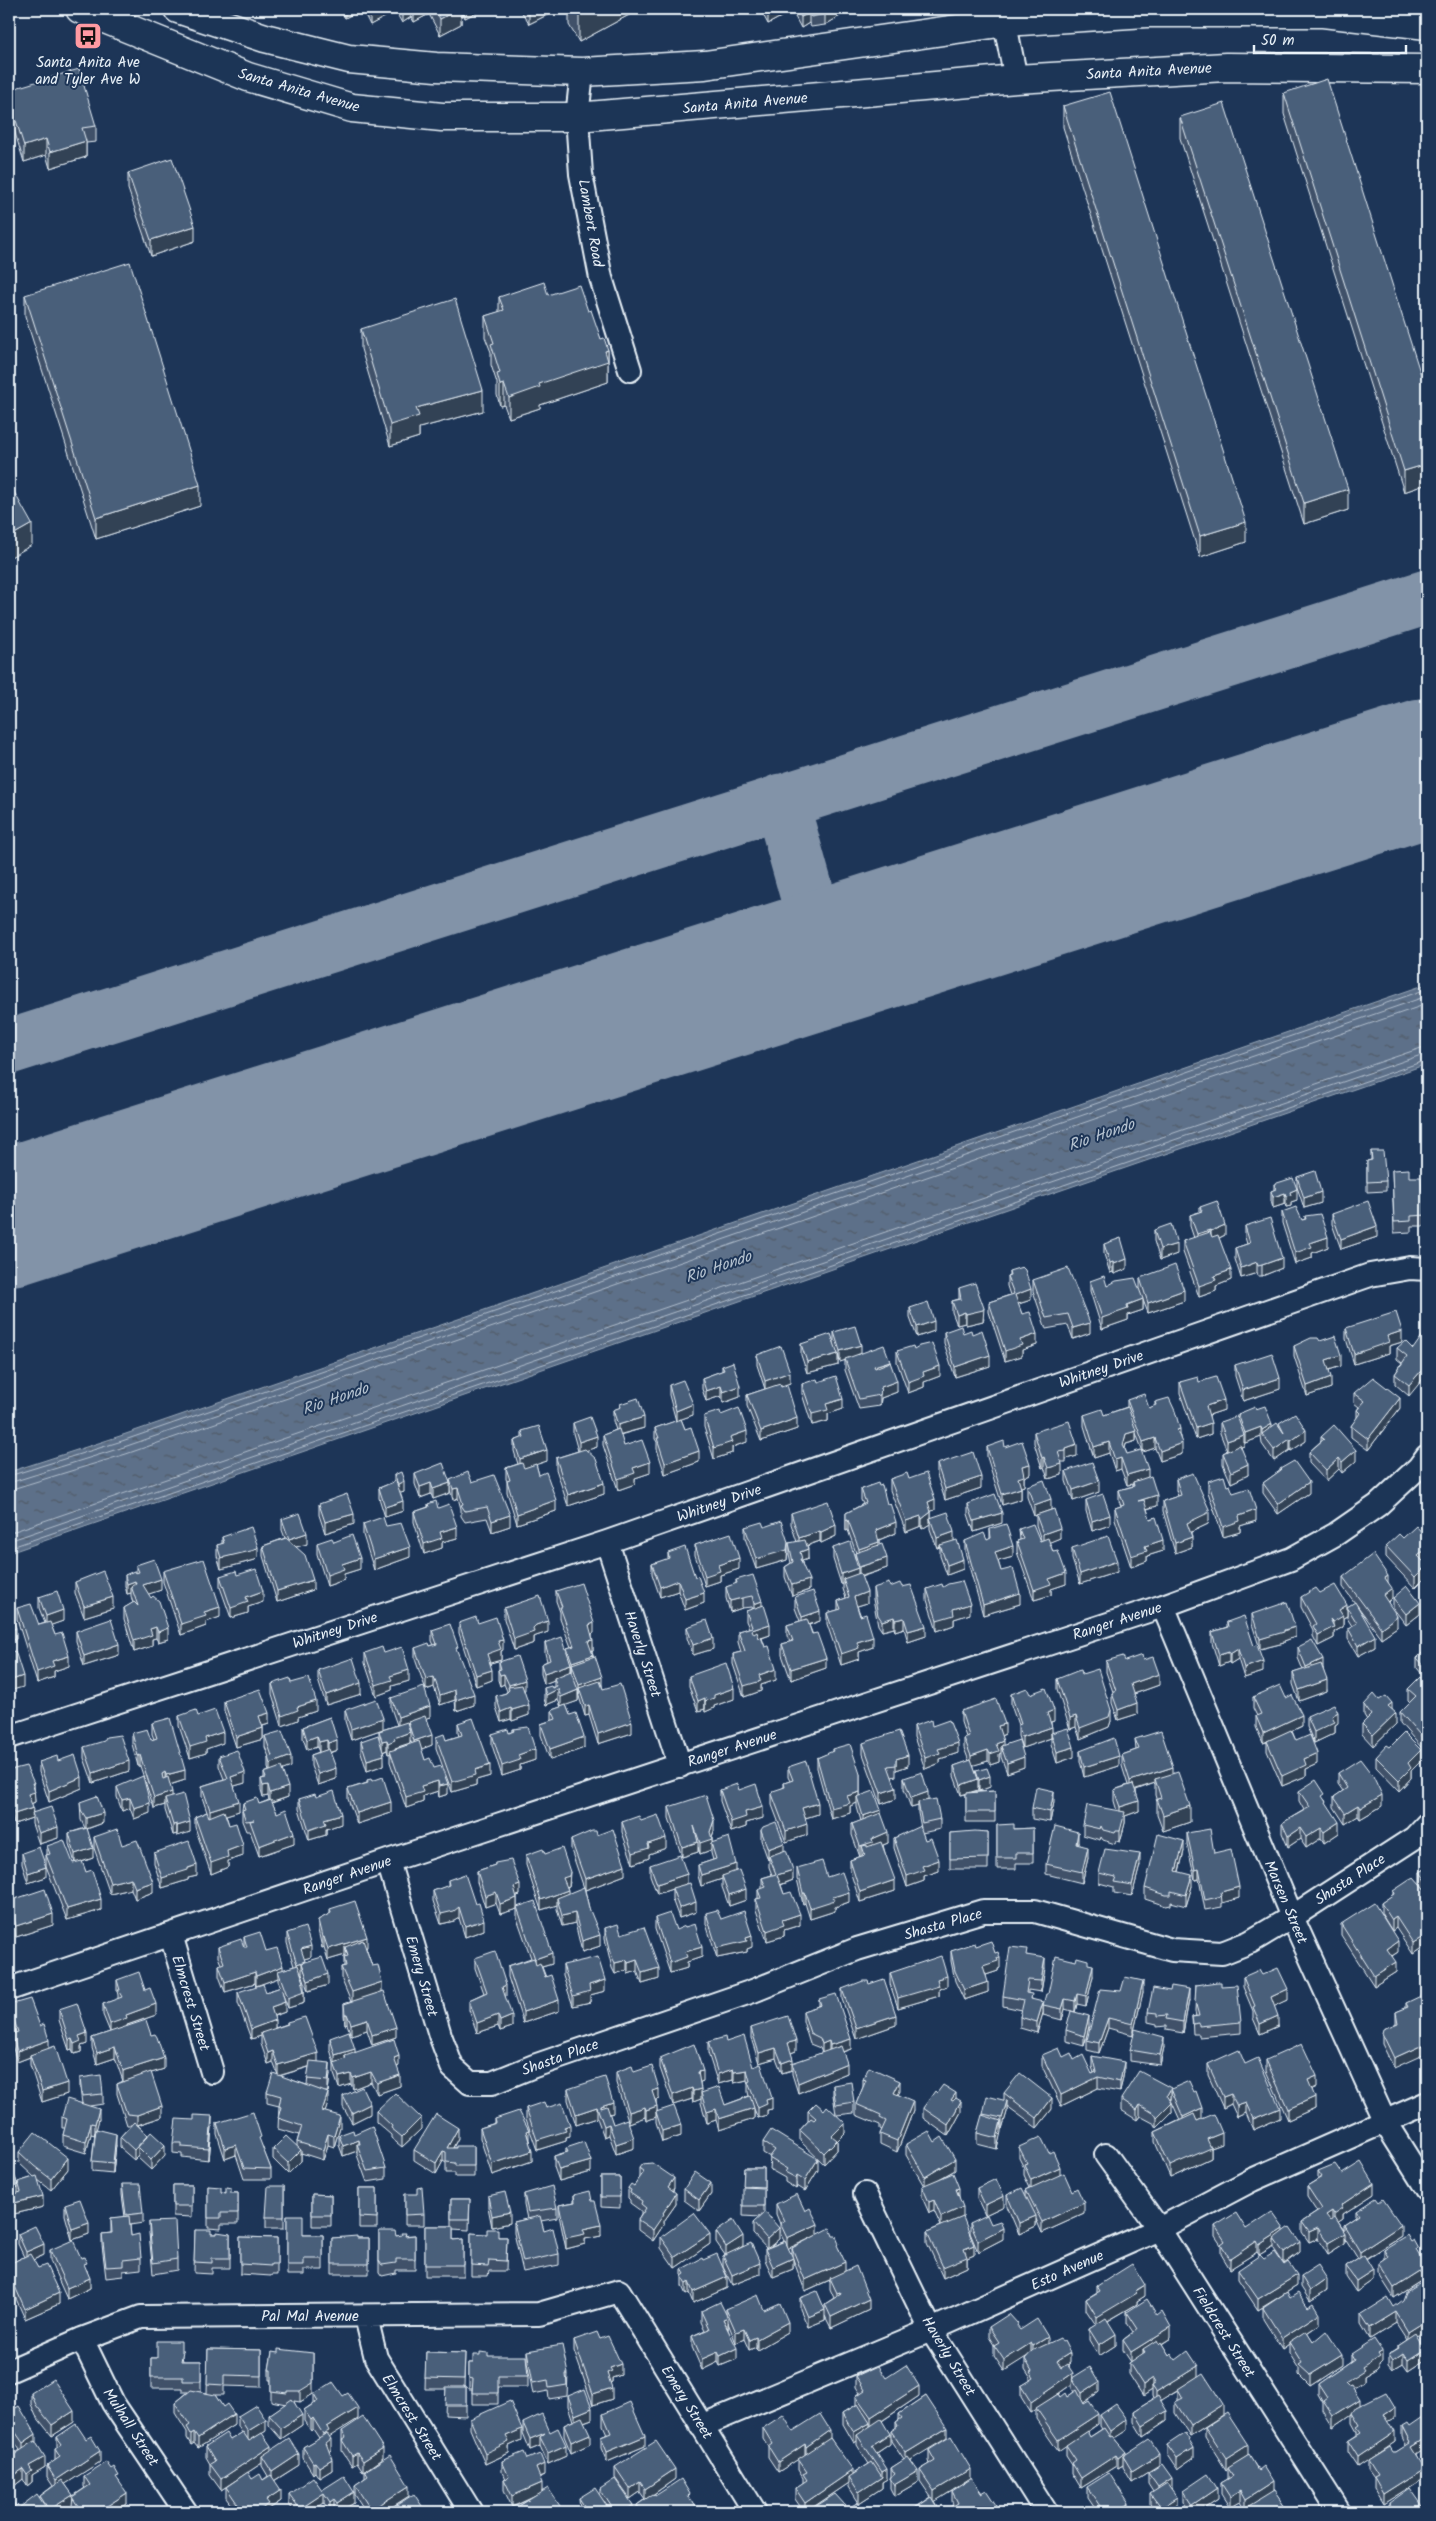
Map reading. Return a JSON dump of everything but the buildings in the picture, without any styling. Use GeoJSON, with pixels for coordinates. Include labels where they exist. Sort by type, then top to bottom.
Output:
{"type":"FeatureCollection","features":[{"type":"Feature","properties":{"kind":"main road","name":"Santa Anita Avenue"},"geometry":{"type":"LineString","coordinates":[[80,9],[248,77],[352,108],[442,117],[577,117],[1016,78],[1226,67],[1427,69]]}},
{"type":"Feature","properties":{"kind":"main road"},"geometry":{"type":"LineString","coordinates":[[178,9],[265,38],[349,59],[436,67],[582,72],[705,65],[1004,15],[1323,13],[1427,25]]}},
{"type":"Feature","properties":{"kind":"street"},"geometry":{"type":"LineString","coordinates":[[1004,15],[1016,78]]}},
{"type":"Feature","properties":{"kind":"street","name":"Lambert Road"},"geometry":{"type":"LineString","coordinates":[[582,72],[577,117],[581,174],[601,278],[630,370]]}},
{"type":"Feature","properties":{"kind":"street","name":"Whitney Drive"},"geometry":{"type":"LineString","coordinates":[[9,1736],[607,1542],[1370,1275],[1410,1268],[1427,1269]]}},
{"type":"Feature","properties":{"kind":"street","name":"Ranger Avenue"},"geometry":{"type":"LineString","coordinates":[[9,1989],[388,1861],[1163,1606],[1291,1559],[1336,1534],[1378,1505],[1419,1467],[1427,1456]]}},
{"type":"Feature","properties":{"kind":"street","name":"Haverly Street"},"geometry":{"type":"LineString","coordinates":[[607,1542],[680,1766]]}},
{"type":"Feature","properties":{"kind":"street","name":"Marsen Street"},"geometry":{"type":"LineString","coordinates":[[1163,1606],[1292,1917],[1385,2122],[1427,2189]]}},
{"type":"Feature","properties":{"kind":"street","name":"Shasta Place"},"geometry":{"type":"LineString","coordinates":[[470,2083],[492,2083],[534,2066],[753,1991],[857,1949],[983,1911],[1035,1911],[1172,1950],[1222,1953],[1250,1942],[1292,1917],[1414,1838],[1427,1824]]}},
{"type":"Feature","properties":{"kind":"street","name":"Emery Street"},"geometry":{"type":"LineString","coordinates":[[388,1861],[440,2035],[452,2067],[470,2083]]}},
{"type":"Feature","properties":{"kind":"street","name":"Elmcrest Street"},"geometry":{"type":"LineString","coordinates":[[171,1935],[212,2072]]}},
{"type":"Feature","properties":{"kind":"street","name":"Esto Avenue"},"geometry":{"type":"LineString","coordinates":[[701,2426],[931,2330],[1159,2229],[1252,2180],[1427,2103]]}},
{"type":"Feature","properties":{"kind":"street","name":"Fieldcrest Street"},"geometry":{"type":"LineString","coordinates":[[1106,2155],[1159,2229],[1338,2512]]}},
{"type":"Feature","properties":{"kind":"street","name":"Haverly Street"},"geometry":{"type":"LineString","coordinates":[[864,2194],[931,2330],[1046,2512]]}},
{"type":"Feature","properties":{"kind":"street","name":"Emery Street"},"geometry":{"type":"LineString","coordinates":[[619,2291],[755,2512]]}},
{"type":"Feature","properties":{"kind":"street","name":"Pal Mal Avenue"},"geometry":{"type":"LineString","coordinates":[[9,2371],[82,2339],[141,2317],[539,2314],[619,2291]]}},
{"type":"Feature","properties":{"kind":"street","name":"Elmcrest Street"},"geometry":{"type":"LineString","coordinates":[[366,2316],[376,2358],[471,2512]]}},
{"type":"Feature","properties":{"kind":"street","name":"Mulhall Street"},"geometry":{"type":"LineString","coordinates":[[82,2339],[113,2403],[186,2512]]}},
{"type":"Feature","properties":{"kind":"water","name":"Rio Hondo"},"geometry":{"type":"Polygon","coordinates":[[[1427,984],[1427,1064],[9,1553],[9,1472],[120,1436],[1427,984]]]}},
{"type":"Feature","properties":{"kind":"taxiway"},"geometry":{"type":"LineString","coordinates":[[9,1047],[1427,597]]}},
{"type":"Feature","properties":{"kind":"taxiway"},"geometry":{"type":"LineString","coordinates":[[781,801],[825,958]]}},
{"type":"Feature","properties":{"kind":"runway"},"geometry":{"type":"LineString","coordinates":[[9,1217],[1427,767]]}},
{"type":"Feature","properties":{"kind":"place","name":"Santa Anita Ave and Tyler Ave W"},"geometry":{"type":"Point","coordinates":[88,36]}}]}
